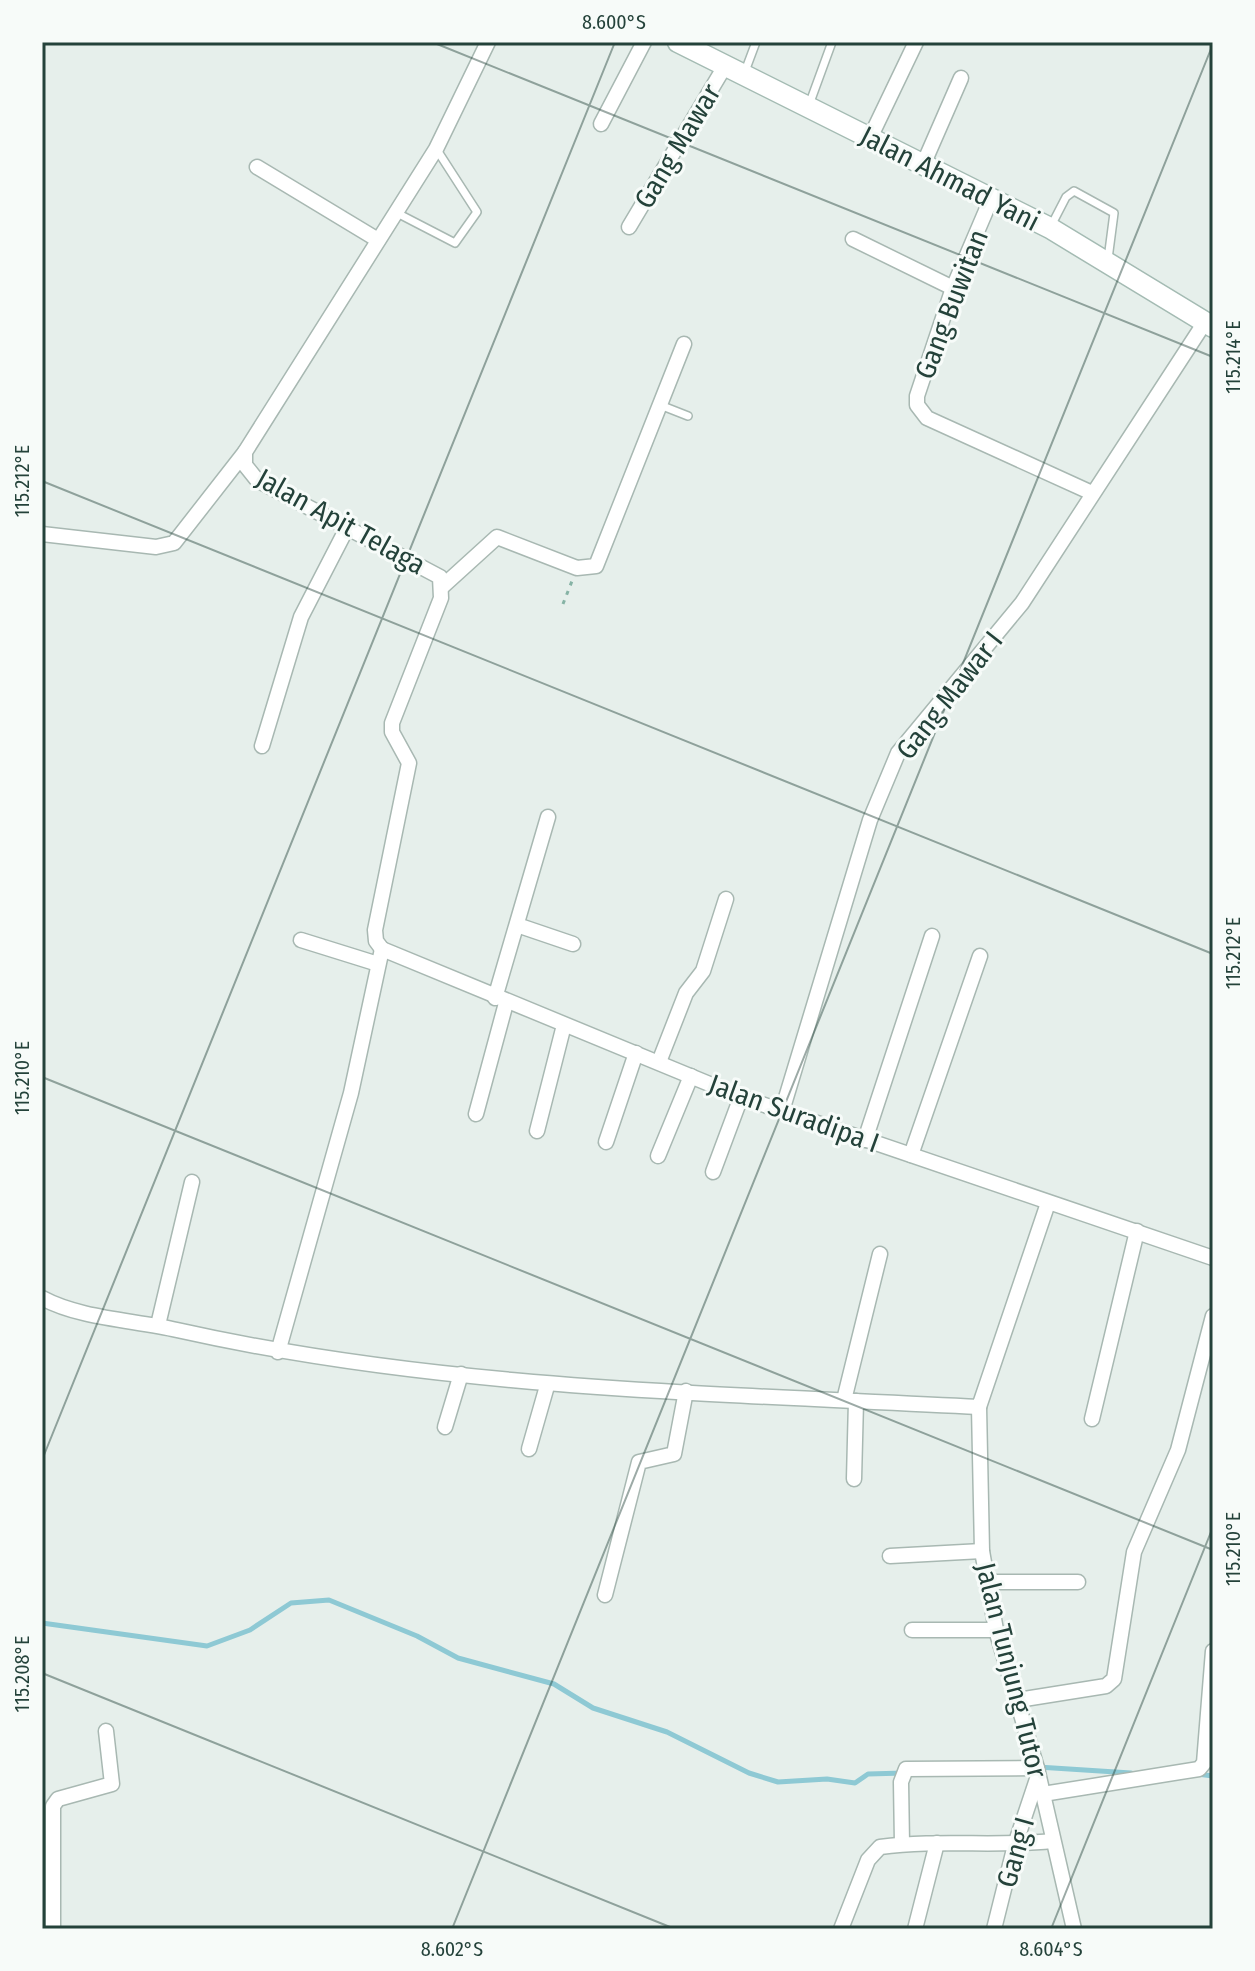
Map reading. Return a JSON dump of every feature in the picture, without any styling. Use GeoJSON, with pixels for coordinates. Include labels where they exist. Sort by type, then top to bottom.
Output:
{"type":"FeatureCollection","features":[{"type":"Feature","properties":{"kind":"main road","name":"Jalan Ahmad Yani"},"geometry":{"type":"LineString","coordinates":[[678,42],[1050,228],[1209,325]]}},
{"type":"Feature","properties":{"kind":"street","name":"Jalan Apit Telaga"},"geometry":{"type":"LineString","coordinates":[[278,1352],[351,1093],[380,956],[375,930],[409,763],[392,732],[392,723],[443,586],[440,577],[257,480],[245,465],[245,452],[436,149],[488,42]]}},
{"type":"Feature","properties":{"kind":"street"},"geometry":{"type":"LineString","coordinates":[[601,124],[644,42]]}},
{"type":"Feature","properties":{"kind":"street"},"geometry":{"type":"LineString","coordinates":[[870,138],[916,42]]}},
{"type":"Feature","properties":{"kind":"street","name":"Gang Mawar"},"geometry":{"type":"LineString","coordinates":[[629,227],[734,70]]}},
{"type":"Feature","properties":{"kind":"street"},"geometry":{"type":"LineString","coordinates":[[923,165],[961,78]]}},
{"type":"Feature","properties":{"kind":"street"},"geometry":{"type":"LineString","coordinates":[[257,167],[378,240]]}},
{"type":"Feature","properties":{"kind":"street","name":"Gang Buwitan"},"geometry":{"type":"LineString","coordinates":[[991,199],[953,288],[917,396],[921,413],[1092,493]]}},
{"type":"Feature","properties":{"kind":"street"},"geometry":{"type":"LineString","coordinates":[[853,239],[953,288]]}},
{"type":"Feature","properties":{"kind":"street","name":"Gang Mawar I"},"geometry":{"type":"LineString","coordinates":[[782,1111],[870,820],[898,753],[1022,603],[1092,493],[1209,325]]}},
{"type":"Feature","properties":{"kind":"street"},"geometry":{"type":"LineString","coordinates":[[443,586],[497,537],[577,568],[596,566],[684,344]]}},
{"type":"Feature","properties":{"kind":"street"},"geometry":{"type":"LineString","coordinates":[[42,534],[156,547],[174,543],[245,452]]}},
{"type":"Feature","properties":{"kind":"street"},"geometry":{"type":"LineString","coordinates":[[262,746],[301,617],[348,526]]}},
{"type":"Feature","properties":{"kind":"street"},"geometry":{"type":"LineString","coordinates":[[476,1114],[517,925],[548,817]]}},
{"type":"Feature","properties":{"kind":"street"},"geometry":{"type":"LineString","coordinates":[[659,1062],[686,993],[703,971],[726,899]]}},
{"type":"Feature","properties":{"kind":"street"},"geometry":{"type":"LineString","coordinates":[[517,925],[573,944]]}},
{"type":"Feature","properties":{"kind":"street"},"geometry":{"type":"LineString","coordinates":[[865,1140],[932,936]]}},
{"type":"Feature","properties":{"kind":"street","name":"Jalan Suradipa I"},"geometry":{"type":"LineString","coordinates":[[301,940],[380,956],[636,1053],[741,1097],[1213,1258]]}},
{"type":"Feature","properties":{"kind":"street"},"geometry":{"type":"LineString","coordinates":[[911,1155],[980,956]]}},
{"type":"Feature","properties":{"kind":"street"},"geometry":{"type":"LineString","coordinates":[[537,1131],[564,1025]]}},
{"type":"Feature","properties":{"kind":"street"},"geometry":{"type":"LineString","coordinates":[[606,1142],[636,1053]]}},
{"type":"Feature","properties":{"kind":"street"},"geometry":{"type":"LineString","coordinates":[[658,1156],[691,1076]]}},
{"type":"Feature","properties":{"kind":"street"},"geometry":{"type":"LineString","coordinates":[[713,1172],[741,1097]]}},
{"type":"Feature","properties":{"kind":"street"},"geometry":{"type":"LineString","coordinates":[[158,1325],[192,1182]]}},
{"type":"Feature","properties":{"kind":"street","name":"Jalan Tunjung Tutor"},"geometry":{"type":"LineString","coordinates":[[1048,1203],[979,1407],[982,1551],[996,1630],[1038,1771],[1074,1929]]}},
{"type":"Feature","properties":{"kind":"street"},"geometry":{"type":"LineString","coordinates":[[1092,1419],[1137,1231]]}},
{"type":"Feature","properties":{"kind":"street"},"geometry":{"type":"LineString","coordinates":[[854,1479],[850,1400],[880,1254]]}},
{"type":"Feature","properties":{"kind":"street"},"geometry":{"type":"LineString","coordinates":[[42,1298],[86,1312],[278,1352],[547,1386],[979,1407]]}},
{"type":"Feature","properties":{"kind":"street"},"geometry":{"type":"LineString","coordinates":[[1018,1700],[1106,1686],[1114,1679],[1134,1552],[1178,1450],[1213,1316]]}},
{"type":"Feature","properties":{"kind":"street"},"geometry":{"type":"LineString","coordinates":[[445,1427],[461,1374]]}},
{"type":"Feature","properties":{"kind":"street"},"geometry":{"type":"LineString","coordinates":[[529,1449],[547,1386]]}},
{"type":"Feature","properties":{"kind":"street"},"geometry":{"type":"LineString","coordinates":[[605,1595],[639,1462],[674,1454],[686,1391]]}},
{"type":"Feature","properties":{"kind":"street"},"geometry":{"type":"LineString","coordinates":[[890,1556],[982,1551]]}},
{"type":"Feature","properties":{"kind":"street"},"geometry":{"type":"LineString","coordinates":[[988,1582],[1078,1582]]}},
{"type":"Feature","properties":{"kind":"street"},"geometry":{"type":"LineString","coordinates":[[912,1630],[996,1630]]}},
{"type":"Feature","properties":{"kind":"street"},"geometry":{"type":"LineString","coordinates":[[1043,1794],[1199,1769],[1204,1763],[1213,1651]]}},
{"type":"Feature","properties":{"kind":"street"},"geometry":{"type":"LineString","coordinates":[[53,1929],[53,1806],[58,1799],[112,1784],[106,1731]]}},
{"type":"Feature","properties":{"kind":"street"},"geometry":{"type":"LineString","coordinates":[[902,1844],[901,1782],[906,1769],[1038,1771]]}},
{"type":"Feature","properties":{"kind":"street","name":"Gang I"},"geometry":{"type":"LineString","coordinates":[[994,1929],[1038,1771]]}},
{"type":"Feature","properties":{"kind":"street"},"geometry":{"type":"LineString","coordinates":[[841,1929],[874,1850],[902,1844],[1015,1845],[1052,1841]]}},
{"type":"Feature","properties":{"kind":"street"},"geometry":{"type":"LineString","coordinates":[[915,1929],[937,1843]]}},
{"type":"Feature","properties":{"kind":"lane"},"geometry":{"type":"LineString","coordinates":[[734,70],[756,42]]}},
{"type":"Feature","properties":{"kind":"lane"},"geometry":{"type":"LineString","coordinates":[[808,107],[832,42]]}},
{"type":"Feature","properties":{"kind":"lane"},"geometry":{"type":"LineString","coordinates":[[397,213],[455,243],[477,212],[436,149]]}},
{"type":"Feature","properties":{"kind":"lane"},"geometry":{"type":"LineString","coordinates":[[1050,228],[1066,197],[1074,191],[1114,213],[1107,261]]}},
{"type":"Feature","properties":{"kind":"lane"},"geometry":{"type":"LineString","coordinates":[[660,405],[688,416]]}},
{"type":"Feature","properties":{"kind":"path"},"geometry":{"type":"LineString","coordinates":[[563,604],[569,592]]}},
{"type":"Feature","properties":{"kind":"waterway"},"geometry":{"type":"LineString","coordinates":[[42,1623],[207,1646],[250,1630],[291,1603],[329,1600],[417,1636],[458,1658],[554,1684],[593,1708],[667,1732],[749,1773],[778,1782],[827,1779],[855,1783],[868,1774],[904,1773]]}},
{"type":"Feature","properties":{"kind":"waterway"},"geometry":{"type":"LineString","coordinates":[[1038,1767],[1131,1773]]}},
{"type":"Feature","properties":{"kind":"waterway"},"geometry":{"type":"LineString","coordinates":[[1197,1774],[1213,1776]]}}]}
